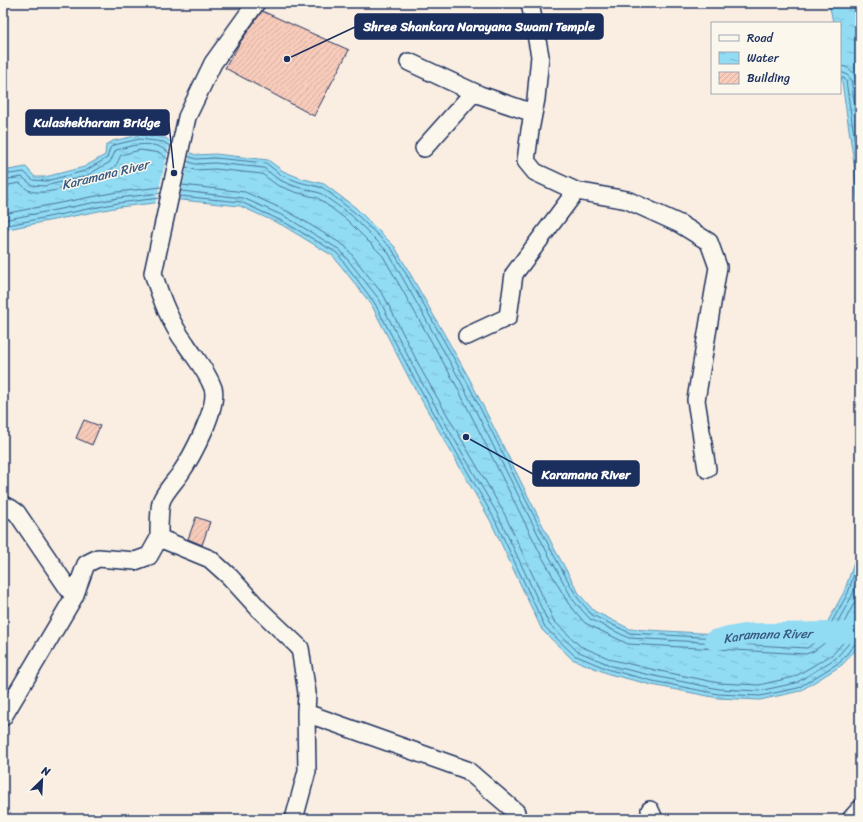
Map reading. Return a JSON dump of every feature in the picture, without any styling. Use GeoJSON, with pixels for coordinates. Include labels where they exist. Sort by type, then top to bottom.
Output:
{"type":"FeatureCollection","features":[{"type":"Feature","properties":{"kind":"street"},"geometry":{"type":"LineString","coordinates":[[3,717],[74,596],[86,564],[98,558],[134,561],[149,556],[159,538],[161,501],[197,446],[212,406],[214,389],[199,361],[186,344],[170,318],[160,296],[153,273],[187,117],[214,63],[256,3]]}},
{"type":"Feature","properties":{"kind":"street"},"geometry":{"type":"LineString","coordinates":[[530,3],[540,56],[536,99],[526,161],[535,172],[576,190],[627,200],[680,224],[709,242],[718,268],[696,400],[707,469]]}},
{"type":"Feature","properties":{"kind":"street"},"geometry":{"type":"LineString","coordinates":[[409,62],[474,92],[533,113]]}},
{"type":"Feature","properties":{"kind":"street"},"geometry":{"type":"LineString","coordinates":[[424,148],[474,92]]}},
{"type":"Feature","properties":{"kind":"street"},"geometry":{"type":"LineString","coordinates":[[467,336],[508,317],[514,274],[576,190]]}},
{"type":"Feature","properties":{"kind":"street"},"geometry":{"type":"LineString","coordinates":[[3,505],[17,513],[74,596]]}},
{"type":"Feature","properties":{"kind":"street"},"geometry":{"type":"LineString","coordinates":[[159,538],[210,560],[230,577],[260,610],[300,648],[307,693],[307,771],[294,819]]}},
{"type":"Feature","properties":{"kind":"street"},"geometry":{"type":"LineString","coordinates":[[306,713],[467,770],[516,812],[516,819]]}},
{"type":"Feature","properties":{"kind":"street"},"geometry":{"type":"LineString","coordinates":[[850,819],[860,809]]}},
{"type":"Feature","properties":{"kind":"water"},"geometry":{"type":"Polygon","coordinates":[[[828,3],[860,3],[860,237],[854,163],[841,76],[841,22],[833,22],[828,3]]]}},
{"type":"Feature","properties":{"kind":"water"},"geometry":{"type":"Polygon","coordinates":[[[139,135],[166,138],[177,148],[196,155],[215,154],[268,160],[283,171],[300,178],[324,184],[356,208],[395,247],[469,378],[554,548],[580,595],[594,611],[630,629],[805,639],[827,623],[844,592],[855,560],[860,536],[860,645],[842,665],[800,691],[760,700],[718,698],[652,685],[609,674],[572,659],[542,630],[490,520],[410,380],[371,304],[333,256],[282,225],[240,206],[181,200],[119,207],[3,230],[3,171],[26,167],[35,177],[45,177],[84,167],[105,155],[106,145],[113,141],[139,135]]]}},
{"type":"Feature","properties":{"kind":"pier"},"geometry":{"type":"Polygon","coordinates":[[[171,139],[178,146],[191,151],[179,202],[155,205],[171,139]]]}},
{"type":"Feature","properties":{"kind":"building"},"geometry":{"type":"Polygon","coordinates":[[[262,11],[349,50],[314,116],[225,68],[241,41],[262,11]]]}},
{"type":"Feature","properties":{"kind":"building"},"geometry":{"type":"Polygon","coordinates":[[[84,420],[100,426],[92,445],[76,438],[84,420]]]}},
{"type":"Feature","properties":{"kind":"building"},"geometry":{"type":"Polygon","coordinates":[[[196,517],[210,522],[202,545],[188,539],[196,517]]]}},
{"type":"Feature","properties":{"kind":"waterway","name":"Karamana River"},"geometry":{"type":"LineString","coordinates":[[715,640],[747,634],[860,632]]}},
{"type":"Feature","properties":{"kind":"place","name":"Shree Shankara Narayana Swami Temple"},"geometry":{"type":"Point","coordinates":[287,59]}},
{"type":"Feature","properties":{"kind":"place","name":"Kulashekharam Bridge"},"geometry":{"type":"Point","coordinates":[174,173]}},
{"type":"Feature","properties":{"kind":"place","name":"Karamana River"},"geometry":{"type":"Point","coordinates":[466,437]}}]}
